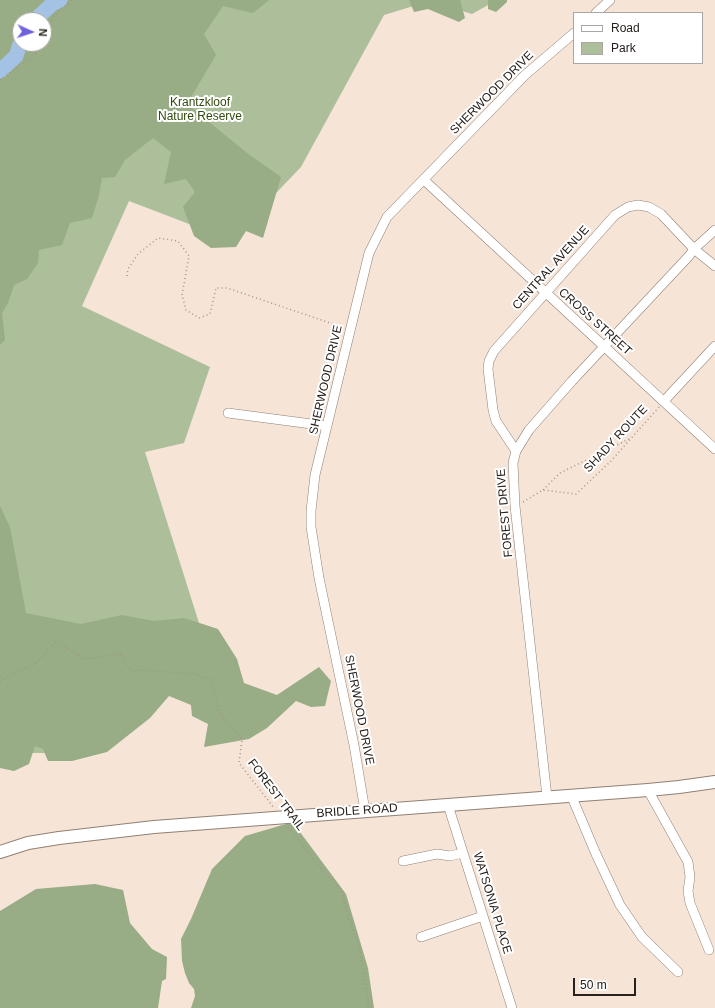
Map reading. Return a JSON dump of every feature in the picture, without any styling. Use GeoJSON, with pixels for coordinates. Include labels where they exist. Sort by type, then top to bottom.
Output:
{"type":"FeatureCollection","features":[{"type":"Feature","properties":{"kind":"main road","name":"BRIDLE ROAD"},"geometry":{"type":"LineString","coordinates":[[0,852],[28,843],[154,827],[648,790],[715,782]]}},
{"type":"Feature","properties":{"kind":"street"},"geometry":{"type":"LineString","coordinates":[[597,12],[610,0]]}},
{"type":"Feature","properties":{"kind":"street","name":"SHERWOOD DRIVE"},"geometry":{"type":"LineString","coordinates":[[365,811],[354,745],[322,594],[311,527],[310,511],[312,492],[327,426],[369,253],[387,217],[525,75],[573,34]]}},
{"type":"Feature","properties":{"kind":"street","name":"CROSS STREET"},"geometry":{"type":"LineString","coordinates":[[424,180],[715,449]]}},
{"type":"Feature","properties":{"kind":"street","name":"CENTRAL AVENUE"},"geometry":{"type":"LineString","coordinates":[[516,451],[496,421],[493,410],[488,369],[489,361],[494,351],[616,215],[628,207],[638,205],[649,207],[661,214],[694,249],[715,266]]}},
{"type":"Feature","properties":{"kind":"street","name":"FOREST DRIVE"},"geometry":{"type":"LineString","coordinates":[[547,797],[515,506],[513,463],[516,451],[529,430],[694,249],[715,230]]}},
{"type":"Feature","properties":{"kind":"street"},"geometry":{"type":"LineString","coordinates":[[664,401],[715,346]]}},
{"type":"Feature","properties":{"kind":"street"},"geometry":{"type":"LineString","coordinates":[[228,413],[327,426]]}},
{"type":"Feature","properties":{"kind":"street"},"geometry":{"type":"LineString","coordinates":[[648,790],[688,862],[690,877],[688,891],[690,903],[709,950]]}},
{"type":"Feature","properties":{"kind":"street"},"geometry":{"type":"LineString","coordinates":[[572,796],[596,854],[620,905],[642,937],[678,972]]}},
{"type":"Feature","properties":{"kind":"street","name":"WATSONIA PLACE"},"geometry":{"type":"LineString","coordinates":[[448,805],[512,1008]]}},
{"type":"Feature","properties":{"kind":"street"},"geometry":{"type":"LineString","coordinates":[[403,861],[437,854],[450,856],[463,853]]}},
{"type":"Feature","properties":{"kind":"street"},"geometry":{"type":"LineString","coordinates":[[421,937],[483,916]]}},
{"type":"Feature","properties":{"kind":"path"},"geometry":{"type":"LineString","coordinates":[[52,20],[54,16],[72,0]]}},
{"type":"Feature","properties":{"kind":"path"},"geometry":{"type":"LineString","coordinates":[[0,80],[36,52]]}},
{"type":"Feature","properties":{"kind":"path"},"geometry":{"type":"LineString","coordinates":[[127,276],[128,269],[138,254],[158,238],[178,241],[189,256],[182,295],[186,310],[199,318],[210,314],[216,288],[227,288],[350,330]]}},
{"type":"Feature","properties":{"kind":"path","name":"SHADY ROUTE"},"geometry":{"type":"LineString","coordinates":[[543,490],[576,494],[611,461],[664,401]]}},
{"type":"Feature","properties":{"kind":"path"},"geometry":{"type":"LineString","coordinates":[[515,506],[543,490],[560,473],[631,438]]}},
{"type":"Feature","properties":{"kind":"path","name":"FOREST TRAIL"},"geometry":{"type":"LineString","coordinates":[[0,681],[37,662],[57,641],[84,659],[120,654],[131,671],[143,670],[195,674],[211,679],[219,712],[242,740],[240,763],[322,870],[341,889],[358,946],[368,998],[368,1008]]}},
{"type":"Feature","properties":{"kind":"green space","name":"Krantzkloof Nature Reserve"},"geometry":{"type":"Polygon","coordinates":[[[0,0],[497,0],[472,14],[430,1],[384,15],[301,167],[231,240],[129,201],[82,306],[210,367],[184,443],[145,452],[199,623],[169,689],[64,753],[0,752],[0,0]]]}},
{"type":"Feature","properties":{"kind":"green space"},"geometry":{"type":"Polygon","coordinates":[[[0,0],[269,0],[253,13],[223,6],[204,34],[216,55],[187,104],[247,153],[281,177],[263,238],[246,231],[236,247],[211,248],[194,236],[183,207],[195,192],[186,179],[164,184],[171,152],[153,138],[125,160],[115,177],[102,178],[99,195],[92,218],[70,223],[62,245],[39,250],[38,263],[27,279],[14,285],[8,303],[2,313],[5,340],[0,345],[0,0]]]}},
{"type":"Feature","properties":{"kind":"green space"},"geometry":{"type":"Polygon","coordinates":[[[409,0],[460,0],[465,18],[459,22],[428,9],[414,12],[409,0]]]}},
{"type":"Feature","properties":{"kind":"green space"},"geometry":{"type":"Polygon","coordinates":[[[488,0],[507,0],[507,2],[496,12],[488,9],[488,0]]]}},
{"type":"Feature","properties":{"kind":"green space"},"geometry":{"type":"Polygon","coordinates":[[[0,506],[10,527],[26,613],[81,624],[122,615],[154,621],[184,618],[218,629],[237,659],[244,683],[277,695],[319,667],[331,681],[325,706],[311,707],[296,701],[267,728],[249,739],[204,747],[208,724],[192,716],[191,705],[169,696],[150,718],[107,752],[72,761],[48,761],[43,749],[35,746],[29,764],[14,771],[0,768],[0,506]]]}},
{"type":"Feature","properties":{"kind":"green space"},"geometry":{"type":"Polygon","coordinates":[[[286,824],[294,824],[346,894],[368,968],[374,1008],[191,1008],[195,996],[194,989],[189,983],[185,973],[182,961],[181,939],[212,869],[245,836],[286,824]]]}},
{"type":"Feature","properties":{"kind":"green space"},"geometry":{"type":"Polygon","coordinates":[[[95,884],[123,890],[130,923],[152,949],[167,957],[166,979],[162,981],[158,1008],[0,1008],[0,911],[36,889],[95,884]]]}},
{"type":"Feature","properties":{"kind":"waterway"},"geometry":{"type":"LineString","coordinates":[[44,12],[52,4],[60,0]]}},
{"type":"Feature","properties":{"kind":"waterway"},"geometry":{"type":"LineString","coordinates":[[0,71],[16,56],[17,52]]}}]}
